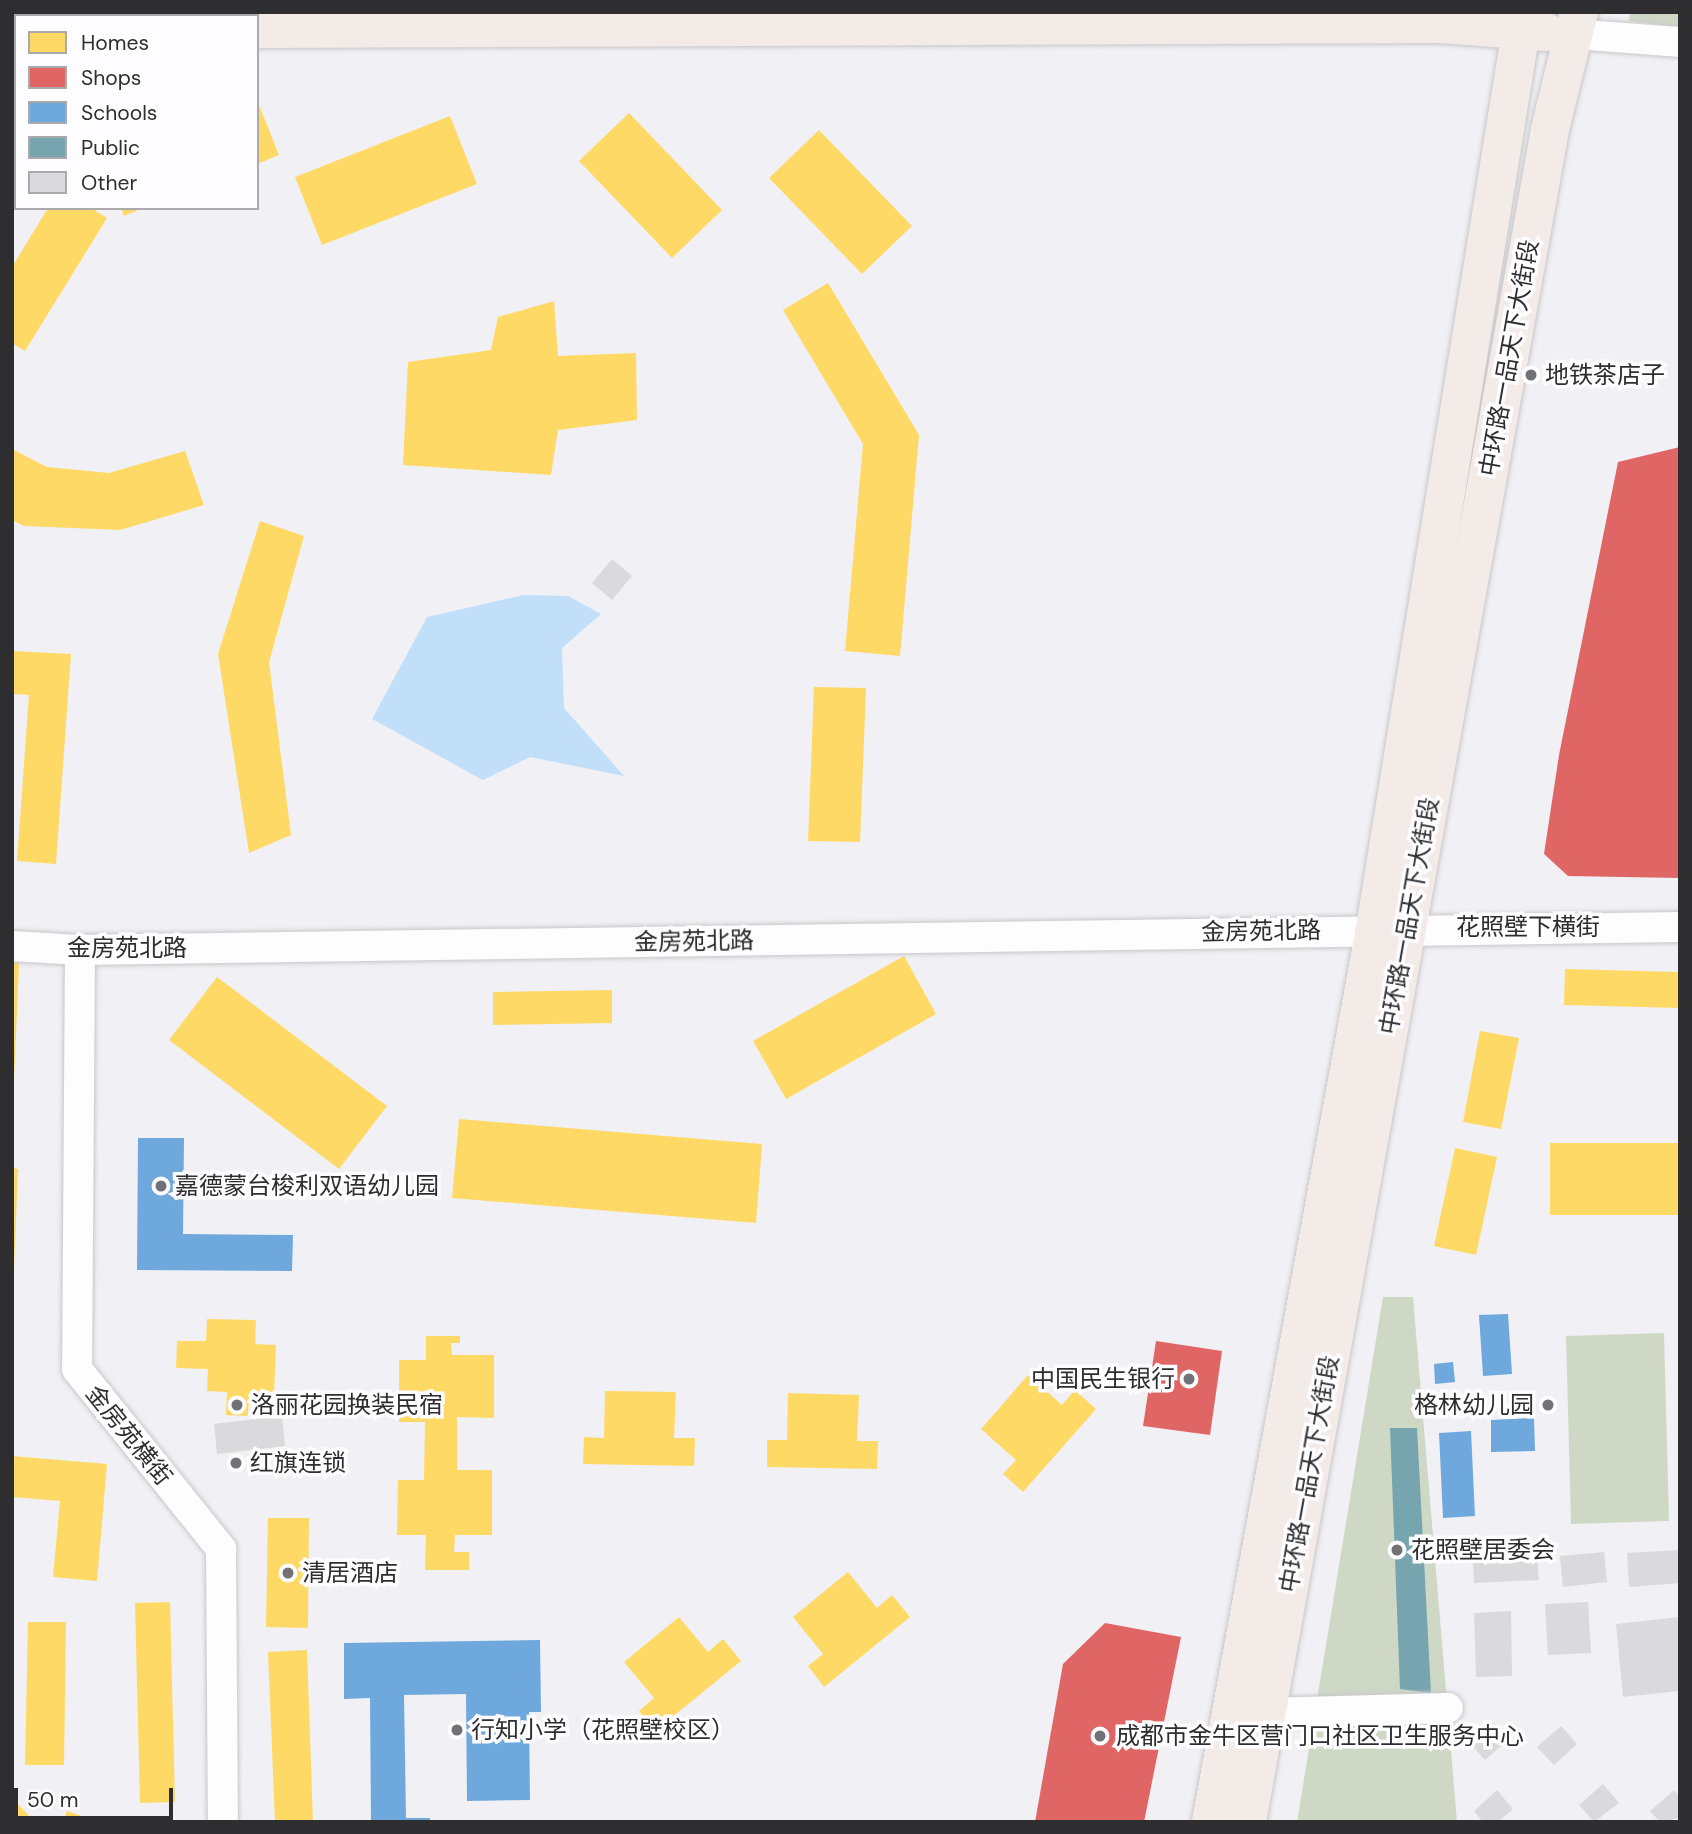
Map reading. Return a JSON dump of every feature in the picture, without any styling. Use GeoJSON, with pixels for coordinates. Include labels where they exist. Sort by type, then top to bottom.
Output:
{"type":"FeatureCollection","features":[{"type":"Feature","properties":{"kind":"highway"},"geometry":{"type":"LineString","coordinates":[[130,14],[154,12]]}},
{"type":"Feature","properties":{"kind":"main road"},"geometry":{"type":"LineString","coordinates":[[259,23],[339,12]]}},
{"type":"Feature","properties":{"kind":"main road"},"geometry":{"type":"LineString","coordinates":[[259,29],[1442,24],[1522,21],[1576,23]]}},
{"type":"Feature","properties":{"kind":"main road","name":"中环路一品天下大街段"},"geometry":{"type":"LineString","coordinates":[[1247,1822],[1391,928],[1522,21]]}},
{"type":"Feature","properties":{"kind":"main road","name":"中环路一品天下大街段"},"geometry":{"type":"LineString","coordinates":[[1210,1822],[1550,129],[1576,23]]}},
{"type":"Feature","properties":{"kind":"street"},"geometry":{"type":"LineString","coordinates":[[1576,23],[1680,41]]}},
{"type":"Feature","properties":{"kind":"street","name":"花照壁下横街"},"geometry":{"type":"LineString","coordinates":[[1391,928],[1680,927]]}},
{"type":"Feature","properties":{"kind":"street","name":"金房苑北路"},"geometry":{"type":"LineString","coordinates":[[12,946],[80,950],[1391,928]]}},
{"type":"Feature","properties":{"kind":"street","name":"金房苑横街"},"geometry":{"type":"LineString","coordinates":[[80,950],[77,1369],[221,1549],[223,1822]]}},
{"type":"Feature","properties":{"kind":"street"},"geometry":{"type":"LineString","coordinates":[[1266,1713],[1448,1708]]}},
{"type":"Feature","properties":{"kind":"green space"},"geometry":{"type":"Polygon","coordinates":[[[1631,12],[1680,12],[1680,27],[1628,21],[1631,12]]]}},
{"type":"Feature","properties":{"kind":"green space"},"geometry":{"type":"Polygon","coordinates":[[[1383,1297],[1413,1297],[1457,1822],[1297,1822],[1383,1297]]]}},
{"type":"Feature","properties":{"kind":"green space"},"geometry":{"type":"Polygon","coordinates":[[[1664,1333],[1669,1521],[1571,1524],[1566,1336],[1664,1333]]]}},
{"type":"Feature","properties":{"kind":"water"},"geometry":{"type":"Polygon","coordinates":[[[523,595],[568,596],[601,614],[562,648],[564,708],[624,776],[530,757],[483,780],[372,719],[427,617],[523,595]]]}},
{"type":"Feature","properties":{"kind":"building: Homes"},"geometry":{"type":"Polygon","coordinates":[[[259,105],[279,155],[259,163],[259,105]]]}},
{"type":"Feature","properties":{"kind":"building: Homes"},"geometry":{"type":"Polygon","coordinates":[[[629,113],[722,210],[672,258],[579,161],[629,113]]]}},
{"type":"Feature","properties":{"kind":"building: Homes"},"geometry":{"type":"Polygon","coordinates":[[[450,116],[477,184],[322,245],[295,177],[450,116]]]}},
{"type":"Feature","properties":{"kind":"building: Homes"},"geometry":{"type":"Polygon","coordinates":[[[819,130],[912,226],[862,274],[769,178],[819,130]]]}},
{"type":"Feature","properties":{"kind":"building: Homes"},"geometry":{"type":"Polygon","coordinates":[[[47,210],[94,210],[107,218],[25,351],[12,343],[12,267],[47,210]]]}},
{"type":"Feature","properties":{"kind":"building: Homes"},"geometry":{"type":"Polygon","coordinates":[[[122,210],[138,210],[124,216],[122,210]]]}},
{"type":"Feature","properties":{"kind":"building: Homes"},"geometry":{"type":"Polygon","coordinates":[[[828,283],[919,435],[900,656],[845,651],[863,444],[783,310],[828,283]]]}},
{"type":"Feature","properties":{"kind":"building: Homes"},"geometry":{"type":"Polygon","coordinates":[[[554,301],[558,356],[636,353],[637,420],[558,430],[551,475],[403,465],[408,362],[491,350],[498,317],[554,301]]]}},
{"type":"Feature","properties":{"kind":"building: Homes"},"geometry":{"type":"Polygon","coordinates":[[[12,449],[47,467],[109,473],[185,451],[204,505],[120,530],[24,526],[12,520],[12,449]]]}},
{"type":"Feature","properties":{"kind":"building: Homes"},"geometry":{"type":"Polygon","coordinates":[[[260,521],[304,536],[269,662],[291,835],[249,853],[218,654],[260,521]]]}},
{"type":"Feature","properties":{"kind":"building: Homes"},"geometry":{"type":"Polygon","coordinates":[[[12,651],[71,654],[56,864],[17,861],[29,695],[12,694],[12,651]]]}},
{"type":"Feature","properties":{"kind":"building: Homes"},"geometry":{"type":"Polygon","coordinates":[[[814,687],[866,688],[860,842],[808,841],[814,687]]]}},
{"type":"Feature","properties":{"kind":"building: Homes"},"geometry":{"type":"Polygon","coordinates":[[[904,956],[936,1014],[786,1099],[753,1041],[904,956]]]}},
{"type":"Feature","properties":{"kind":"building: Homes"},"geometry":{"type":"Polygon","coordinates":[[[12,963],[19,963],[14,1082],[12,1082],[12,963]]]}},
{"type":"Feature","properties":{"kind":"building: Homes"},"geometry":{"type":"Polygon","coordinates":[[[1565,969],[1680,972],[1680,1008],[1564,1005],[1565,969]]]}},
{"type":"Feature","properties":{"kind":"building: Homes"},"geometry":{"type":"Polygon","coordinates":[[[217,977],[387,1106],[339,1169],[169,1040],[217,977]]]}},
{"type":"Feature","properties":{"kind":"building: Homes"},"geometry":{"type":"Polygon","coordinates":[[[612,990],[612,1023],[493,1025],[493,992],[612,990]]]}},
{"type":"Feature","properties":{"kind":"building: Homes"},"geometry":{"type":"Polygon","coordinates":[[[1480,1031],[1519,1038],[1501,1129],[1463,1122],[1480,1031]]]}},
{"type":"Feature","properties":{"kind":"building: Homes"},"geometry":{"type":"Polygon","coordinates":[[[459,1119],[762,1144],[756,1223],[452,1198],[459,1119]]]}},
{"type":"Feature","properties":{"kind":"building: Homes"},"geometry":{"type":"Polygon","coordinates":[[[1550,1143],[1680,1143],[1680,1215],[1550,1215],[1550,1143]]]}},
{"type":"Feature","properties":{"kind":"building: Homes"},"geometry":{"type":"Polygon","coordinates":[[[1455,1148],[1497,1157],[1476,1255],[1434,1246],[1455,1148]]]}},
{"type":"Feature","properties":{"kind":"building: Homes"},"geometry":{"type":"Polygon","coordinates":[[[12,1168],[18,1169],[14,1270],[12,1270],[12,1168]]]}},
{"type":"Feature","properties":{"kind":"building: Homes"},"geometry":{"type":"Polygon","coordinates":[[[207,1319],[256,1320],[255,1344],[276,1345],[274,1395],[249,1395],[248,1416],[226,1415],[227,1392],[207,1391],[208,1369],[176,1368],[177,1341],[206,1341],[207,1319]]]}},
{"type":"Feature","properties":{"kind":"building: Homes"},"geometry":{"type":"Polygon","coordinates":[[[426,1336],[460,1336],[460,1343],[451,1343],[452,1355],[494,1355],[494,1418],[457,1417],[457,1470],[492,1470],[492,1535],[455,1535],[454,1552],[469,1552],[469,1570],[425,1570],[426,1535],[397,1535],[398,1480],[424,1480],[425,1422],[399,1422],[399,1360],[426,1360],[426,1336]]]}},
{"type":"Feature","properties":{"kind":"building: Homes"},"geometry":{"type":"Polygon","coordinates":[[[1028,1375],[1062,1405],[1075,1390],[1096,1409],[1023,1492],[1003,1474],[1016,1460],[981,1429],[1028,1375]]]}},
{"type":"Feature","properties":{"kind":"building: Homes"},"geometry":{"type":"Polygon","coordinates":[[[605,1391],[676,1392],[674,1438],[695,1438],[694,1466],[583,1464],[584,1437],[604,1438],[605,1391]]]}},
{"type":"Feature","properties":{"kind":"building: Homes"},"geometry":{"type":"Polygon","coordinates":[[[788,1393],[859,1395],[857,1441],[878,1441],[877,1469],[767,1467],[767,1440],[787,1440],[788,1393]]]}},
{"type":"Feature","properties":{"kind":"building: Homes"},"geometry":{"type":"Polygon","coordinates":[[[12,1456],[107,1464],[97,1581],[53,1577],[60,1501],[12,1497],[12,1456]]]}},
{"type":"Feature","properties":{"kind":"building: Homes","name":"清居酒店"},"geometry":{"type":"Polygon","coordinates":[[[268,1518],[309,1518],[308,1628],[266,1627],[268,1518]]]}},
{"type":"Feature","properties":{"kind":"building: Homes"},"geometry":{"type":"Polygon","coordinates":[[[848,1572],[877,1608],[892,1595],[910,1617],[824,1687],[808,1666],[823,1654],[793,1617],[848,1572]]]}},
{"type":"Feature","properties":{"kind":"building: Homes"},"geometry":{"type":"Polygon","coordinates":[[[170,1602],[175,1802],[140,1803],[135,1603],[170,1602]]]}},
{"type":"Feature","properties":{"kind":"building: Homes"},"geometry":{"type":"Polygon","coordinates":[[[679,1617],[708,1652],[723,1639],[741,1661],[655,1731],[639,1711],[654,1698],[624,1662],[679,1617]]]}},
{"type":"Feature","properties":{"kind":"building: Homes"},"geometry":{"type":"Polygon","coordinates":[[[28,1622],[66,1622],[64,1765],[25,1765],[28,1622]]]}},
{"type":"Feature","properties":{"kind":"building: Homes"},"geometry":{"type":"Polygon","coordinates":[[[307,1650],[313,1822],[275,1822],[268,1652],[307,1650]]]}},
{"type":"Feature","properties":{"kind":"building: Homes"},"geometry":{"type":"Polygon","coordinates":[[[12,1798],[35,1822],[12,1822],[12,1798]]]}},
{"type":"Feature","properties":{"kind":"building: Homes"},"geometry":{"type":"Polygon","coordinates":[[[67,1811],[85,1817],[83,1822],[63,1822],[67,1811]]]}},
{"type":"Feature","properties":{"kind":"building: Shops"},"geometry":{"type":"Polygon","coordinates":[[[1680,447],[1680,878],[1568,876],[1544,854],[1559,755],[1618,462],[1680,447]]]}},
{"type":"Feature","properties":{"kind":"building: Shops"},"geometry":{"type":"Polygon","coordinates":[[[1156,1341],[1222,1351],[1210,1435],[1143,1426],[1156,1341]]]}},
{"type":"Feature","properties":{"kind":"building: Shops"},"geometry":{"type":"Polygon","coordinates":[[[1105,1623],[1181,1637],[1144,1822],[1035,1822],[1063,1664],[1105,1623]]]}},
{"type":"Feature","properties":{"kind":"building: Schools","name":"嘉德蒙台梭利双语幼儿园"},"geometry":{"type":"Polygon","coordinates":[[[138,1138],[184,1138],[183,1234],[293,1235],[292,1271],[137,1270],[138,1138]]]}},
{"type":"Feature","properties":{"kind":"building: Schools"},"geometry":{"type":"Polygon","coordinates":[[[1508,1314],[1512,1374],[1483,1376],[1479,1315],[1508,1314]]]}},
{"type":"Feature","properties":{"kind":"building: Schools"},"geometry":{"type":"Polygon","coordinates":[[[1453,1362],[1455,1382],[1435,1384],[1434,1364],[1453,1362]]]}},
{"type":"Feature","properties":{"kind":"building: Schools"},"geometry":{"type":"Polygon","coordinates":[[[1534,1418],[1535,1451],[1491,1452],[1491,1420],[1534,1418]]]}},
{"type":"Feature","properties":{"kind":"building: Schools"},"geometry":{"type":"Polygon","coordinates":[[[1471,1431],[1475,1516],[1443,1518],[1439,1433],[1471,1431]]]}},
{"type":"Feature","properties":{"kind":"building: Schools"},"geometry":{"type":"Polygon","coordinates":[[[540,1640],[541,1712],[529,1712],[530,1800],[467,1801],[466,1694],[404,1695],[406,1818],[430,1818],[430,1822],[371,1822],[370,1698],[344,1699],[344,1643],[540,1640]]]}},
{"type":"Feature","properties":{"kind":"building: Public"},"geometry":{"type":"Polygon","coordinates":[[[1390,1428],[1417,1428],[1431,1693],[1400,1689],[1390,1428]]]}},
{"type":"Feature","properties":{"kind":"building: Other"},"geometry":{"type":"Polygon","coordinates":[[[612,559],[632,576],[612,600],[592,583],[612,559]]]}},
{"type":"Feature","properties":{"kind":"building: Other"},"geometry":{"type":"Polygon","coordinates":[[[282,1416],[285,1446],[217,1454],[214,1424],[282,1416]]]}},
{"type":"Feature","properties":{"kind":"building: Other"},"geometry":{"type":"Polygon","coordinates":[[[1680,1550],[1680,1583],[1629,1587],[1627,1553],[1680,1550]]]}},
{"type":"Feature","properties":{"kind":"building: Other"},"geometry":{"type":"Polygon","coordinates":[[[1604,1552],[1607,1582],[1563,1587],[1560,1556],[1604,1552]]]}},
{"type":"Feature","properties":{"kind":"building: Other"},"geometry":{"type":"Polygon","coordinates":[[[1537,1554],[1539,1580],[1474,1583],[1473,1557],[1537,1554]]]}},
{"type":"Feature","properties":{"kind":"building: Other"},"geometry":{"type":"Polygon","coordinates":[[[1588,1602],[1591,1653],[1548,1655],[1545,1604],[1588,1602]]]}},
{"type":"Feature","properties":{"kind":"building: Other"},"geometry":{"type":"Polygon","coordinates":[[[1511,1611],[1512,1676],[1476,1677],[1474,1613],[1511,1611]]]}},
{"type":"Feature","properties":{"kind":"building: Other"},"geometry":{"type":"Polygon","coordinates":[[[1680,1617],[1680,1691],[1623,1697],[1616,1624],[1680,1617]]]}},
{"type":"Feature","properties":{"kind":"building: Other"},"geometry":{"type":"Polygon","coordinates":[[[1492,1721],[1509,1739],[1485,1760],[1469,1742],[1492,1721]]]}},
{"type":"Feature","properties":{"kind":"building: Other"},"geometry":{"type":"Polygon","coordinates":[[[1561,1726],[1577,1744],[1554,1765],[1537,1747],[1561,1726]]]}},
{"type":"Feature","properties":{"kind":"building: Other"},"geometry":{"type":"Polygon","coordinates":[[[1603,1784],[1619,1803],[1594,1822],[1579,1805],[1603,1784]]]}},
{"type":"Feature","properties":{"kind":"building: Other"},"geometry":{"type":"Polygon","coordinates":[[[1497,1790],[1513,1809],[1498,1822],[1483,1822],[1474,1811],[1497,1790]]]}},
{"type":"Feature","properties":{"kind":"building: Other"},"geometry":{"type":"Polygon","coordinates":[[[1674,1790],[1680,1797],[1680,1818],[1660,1822],[1650,1811],[1674,1790]]]}},
{"type":"Feature","properties":{"kind":"place","name":"地铁茶店子"},"geometry":{"type":"Point","coordinates":[1531,375]}},
{"type":"Feature","properties":{"kind":"place","name":"嘉德蒙台梭利双语幼儿园"},"geometry":{"type":"Point","coordinates":[161,1186]}},
{"type":"Feature","properties":{"kind":"place","name":"中国民生银行"},"geometry":{"type":"Point","coordinates":[1189,1379]}},
{"type":"Feature","properties":{"kind":"place","name":"洛丽花园换装民宿"},"geometry":{"type":"Point","coordinates":[237,1405]}},
{"type":"Feature","properties":{"kind":"place","name":"格林幼儿园"},"geometry":{"type":"Point","coordinates":[1548,1405]}},
{"type":"Feature","properties":{"kind":"place","name":"红旗连锁"},"geometry":{"type":"Point","coordinates":[236,1463]}},
{"type":"Feature","properties":{"kind":"place","name":"花照壁居委会"},"geometry":{"type":"Point","coordinates":[1397,1550]}},
{"type":"Feature","properties":{"kind":"place","name":"清居酒店"},"geometry":{"type":"Point","coordinates":[288,1573]}},
{"type":"Feature","properties":{"kind":"place","name":"行知小学（花照壁校区）"},"geometry":{"type":"Point","coordinates":[457,1730]}},
{"type":"Feature","properties":{"kind":"place","name":"成都市金牛区营门口社区卫生服务中心"},"geometry":{"type":"Point","coordinates":[1100,1736]}}]}
